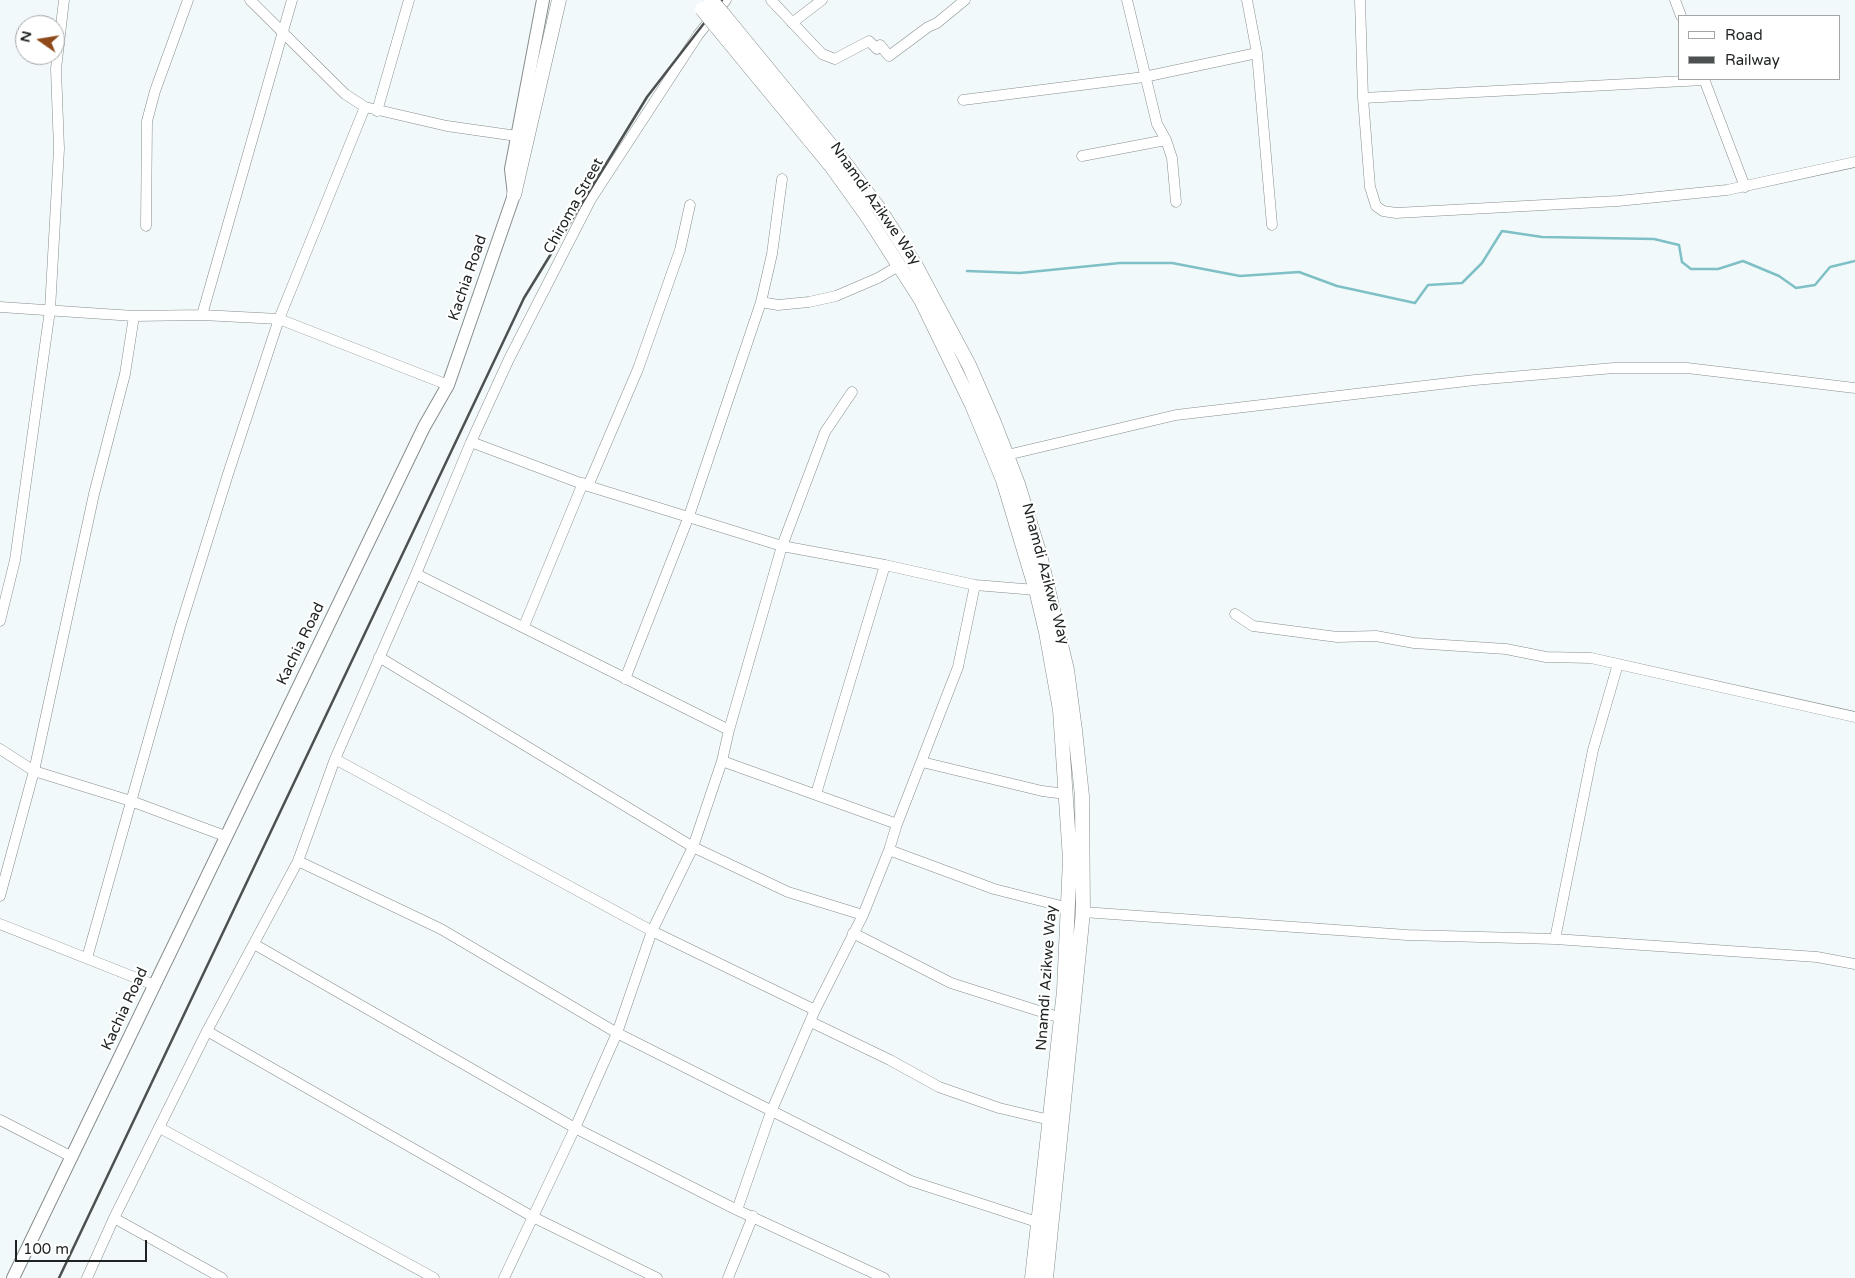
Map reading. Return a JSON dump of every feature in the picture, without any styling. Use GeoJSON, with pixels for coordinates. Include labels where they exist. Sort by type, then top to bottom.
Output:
{"type":"FeatureCollection","features":[{"type":"Feature","properties":{"kind":"highway"},"geometry":{"type":"LineString","coordinates":[[514,195],[558,0]]}},
{"type":"Feature","properties":{"kind":"highway","name":"Nnamdi Azikwe Way"},"geometry":{"type":"LineString","coordinates":[[702,3],[842,159],[880,210],[911,258],[969,365],[1007,455],[1040,555],[1067,670],[1082,796],[1083,912],[1046,1278]]}},
{"type":"Feature","properties":{"kind":"highway","name":"Nnamdi Azikwe Way"},"geometry":{"type":"LineString","coordinates":[[719,20],[830,166],[900,265],[926,309],[972,405],[1003,480],[1036,590],[1046,632],[1060,710],[1070,859],[1069,908],[1061,1018],[1032,1278]]}},
{"type":"Feature","properties":{"kind":"main road","name":"Kachia Road"},"geometry":{"type":"LineString","coordinates":[[13,1278],[225,836],[424,428],[448,385],[514,195],[511,169],[543,0]]}},
{"type":"Feature","properties":{"kind":"street"},"geometry":{"type":"LineString","coordinates":[[0,621],[15,560],[50,310],[59,149],[56,69],[64,0]]}},
{"type":"Feature","properties":{"kind":"street"},"geometry":{"type":"LineString","coordinates":[[146,226],[147,120],[155,91],[188,0]]}},
{"type":"Feature","properties":{"kind":"street"},"geometry":{"type":"LineString","coordinates":[[250,0],[285,32],[345,94],[365,107],[447,126],[517,136]]}},
{"type":"Feature","properties":{"kind":"street"},"geometry":{"type":"LineString","coordinates":[[202,315],[285,32],[292,0]]}},
{"type":"Feature","properties":{"kind":"street"},"geometry":{"type":"LineString","coordinates":[[377,111],[409,0]]}},
{"type":"Feature","properties":{"kind":"street","name":"Chiroma Street"},"geometry":{"type":"LineString","coordinates":[[87,1278],[114,1218],[207,1031],[298,862],[335,759],[471,442],[509,360],[592,199],[698,35],[726,0]]}},
{"type":"Feature","properties":{"kind":"street"},"geometry":{"type":"LineString","coordinates":[[771,0],[822,54],[840,58],[869,41],[876,49],[880,45],[889,56],[937,23],[964,0]]}},
{"type":"Feature","properties":{"kind":"street"},"geometry":{"type":"LineString","coordinates":[[792,23],[822,0]]}},
{"type":"Feature","properties":{"kind":"street"},"geometry":{"type":"LineString","coordinates":[[1127,0],[1144,77],[1157,124],[1166,140],[1172,158],[1176,202]]}},
{"type":"Feature","properties":{"kind":"street"},"geometry":{"type":"LineString","coordinates":[[1247,0],[1257,53],[1272,225]]}},
{"type":"Feature","properties":{"kind":"street"},"geometry":{"type":"LineString","coordinates":[[1360,0],[1363,98],[1372,198],[1376,206],[1383,211],[1396,213],[1618,201],[1727,190],[1855,162]]}},
{"type":"Feature","properties":{"kind":"street"},"geometry":{"type":"LineString","coordinates":[[1674,0],[1680,15]]}},
{"type":"Feature","properties":{"kind":"street"},"geometry":{"type":"LineString","coordinates":[[963,100],[1144,77],[1257,53]]}},
{"type":"Feature","properties":{"kind":"street"},"geometry":{"type":"LineString","coordinates":[[1363,98],[1686,80]]}},
{"type":"Feature","properties":{"kind":"street"},"geometry":{"type":"LineString","coordinates":[[1704,80],[1745,186]]}},
{"type":"Feature","properties":{"kind":"street"},"geometry":{"type":"LineString","coordinates":[[87,958],[180,628],[279,319],[365,107]]}},
{"type":"Feature","properties":{"kind":"street"},"geometry":{"type":"LineString","coordinates":[[1082,156],[1166,140]]}},
{"type":"Feature","properties":{"kind":"street"},"geometry":{"type":"LineString","coordinates":[[625,679],[689,516],[761,302],[772,254],[782,179]]}},
{"type":"Feature","properties":{"kind":"street"},"geometry":{"type":"LineString","coordinates":[[524,626],[585,484],[638,369],[680,250],[690,205]]}},
{"type":"Feature","properties":{"kind":"street"},"geometry":{"type":"LineString","coordinates":[[761,302],[794,304],[836,296],[878,278],[900,265]]}},
{"type":"Feature","properties":{"kind":"street"},"geometry":{"type":"LineString","coordinates":[[0,307],[134,316],[202,315],[279,319],[448,385]]}},
{"type":"Feature","properties":{"kind":"street"},"geometry":{"type":"LineString","coordinates":[[0,896],[34,771],[94,494],[125,374],[134,316]]}},
{"type":"Feature","properties":{"kind":"street"},"geometry":{"type":"LineString","coordinates":[[1007,455],[1176,415],[1475,380],[1614,368],[1687,368],[1855,388]]}},
{"type":"Feature","properties":{"kind":"street"},"geometry":{"type":"LineString","coordinates":[[504,1278],[575,1128],[617,1033],[652,931],[693,847],[722,761],[729,730],[782,546],[825,432],[852,392]]}},
{"type":"Feature","properties":{"kind":"street"},"geometry":{"type":"LineString","coordinates":[[471,442],[585,484],[782,546],[885,565],[975,585],[1036,590]]}},
{"type":"Feature","properties":{"kind":"street"},"geometry":{"type":"LineString","coordinates":[[816,794],[885,565]]}},
{"type":"Feature","properties":{"kind":"street"},"geometry":{"type":"LineString","coordinates":[[416,574],[524,626],[625,679],[729,730]]}},
{"type":"Feature","properties":{"kind":"street"},"geometry":{"type":"LineString","coordinates":[[737,1210],[771,1112],[815,1010],[863,915],[889,850],[897,824],[958,667],[975,585]]}},
{"type":"Feature","properties":{"kind":"street"},"geometry":{"type":"LineString","coordinates":[[1236,614],[1253,626],[1337,637],[1376,636],[1414,643],[1506,649],[1546,657],[1591,658],[1855,717]]}},
{"type":"Feature","properties":{"kind":"street"},"geometry":{"type":"LineString","coordinates":[[379,658],[693,847],[788,892],[863,915]]}},
{"type":"Feature","properties":{"kind":"street"},"geometry":{"type":"LineString","coordinates":[[1555,939],[1593,750],[1618,664]]}},
{"type":"Feature","properties":{"kind":"street"},"geometry":{"type":"LineString","coordinates":[[0,750],[34,771],[131,802],[225,836]]}},
{"type":"Feature","properties":{"kind":"street"},"geometry":{"type":"LineString","coordinates":[[335,759],[652,931],[815,1010]]}},
{"type":"Feature","properties":{"kind":"street"},"geometry":{"type":"LineString","coordinates":[[722,761],[897,824]]}},
{"type":"Feature","properties":{"kind":"street"},"geometry":{"type":"LineString","coordinates":[[922,762],[1042,791],[1066,794]]}},
{"type":"Feature","properties":{"kind":"street"},"geometry":{"type":"LineString","coordinates":[[889,850],[994,889],[1069,908]]}},
{"type":"Feature","properties":{"kind":"street"},"geometry":{"type":"LineString","coordinates":[[298,862],[441,929],[617,1033],[911,1181],[1037,1222]]}},
{"type":"Feature","properties":{"kind":"street"},"geometry":{"type":"LineString","coordinates":[[1083,912],[1407,935],[1555,939],[1817,957],[1855,964]]}},
{"type":"Feature","properties":{"kind":"street"},"geometry":{"type":"LineString","coordinates":[[0,924],[154,985]]}},
{"type":"Feature","properties":{"kind":"street"},"geometry":{"type":"LineString","coordinates":[[853,933],[951,983],[1061,1018]]}},
{"type":"Feature","properties":{"kind":"street"},"geometry":{"type":"LineString","coordinates":[[254,944],[575,1128],[737,1210],[884,1278]]}},
{"type":"Feature","properties":{"kind":"street"},"geometry":{"type":"LineString","coordinates":[[811,1022],[890,1060],[940,1087],[999,1108],[1050,1120]]}},
{"type":"Feature","properties":{"kind":"street"},"geometry":{"type":"LineString","coordinates":[[207,1031],[533,1217],[657,1278]]}},
{"type":"Feature","properties":{"kind":"street"},"geometry":{"type":"LineString","coordinates":[[0,1120],[72,1157]]}},
{"type":"Feature","properties":{"kind":"street"},"geometry":{"type":"LineString","coordinates":[[160,1128],[434,1278]]}},
{"type":"Feature","properties":{"kind":"street"},"geometry":{"type":"LineString","coordinates":[[728,1278],[753,1216]]}},
{"type":"Feature","properties":{"kind":"street"},"geometry":{"type":"LineString","coordinates":[[114,1218],[222,1278]]}},
{"type":"Feature","properties":{"kind":"waterway"},"geometry":{"type":"LineString","coordinates":[[967,271],[1020,273],[1120,263],[1172,263],[1240,276],[1299,272],[1337,286],[1415,303],[1428,285],[1462,283],[1482,263],[1502,231],[1542,237],[1654,239],[1679,245],[1682,262],[1691,269],[1718,269],[1743,261],[1779,276],[1796,288],[1815,285],[1830,267],[1855,261]]}},
{"type":"Feature","properties":{"kind":"railway"},"geometry":{"type":"LineString","coordinates":[[59,1278],[524,298],[647,97],[722,0]]}}]}
